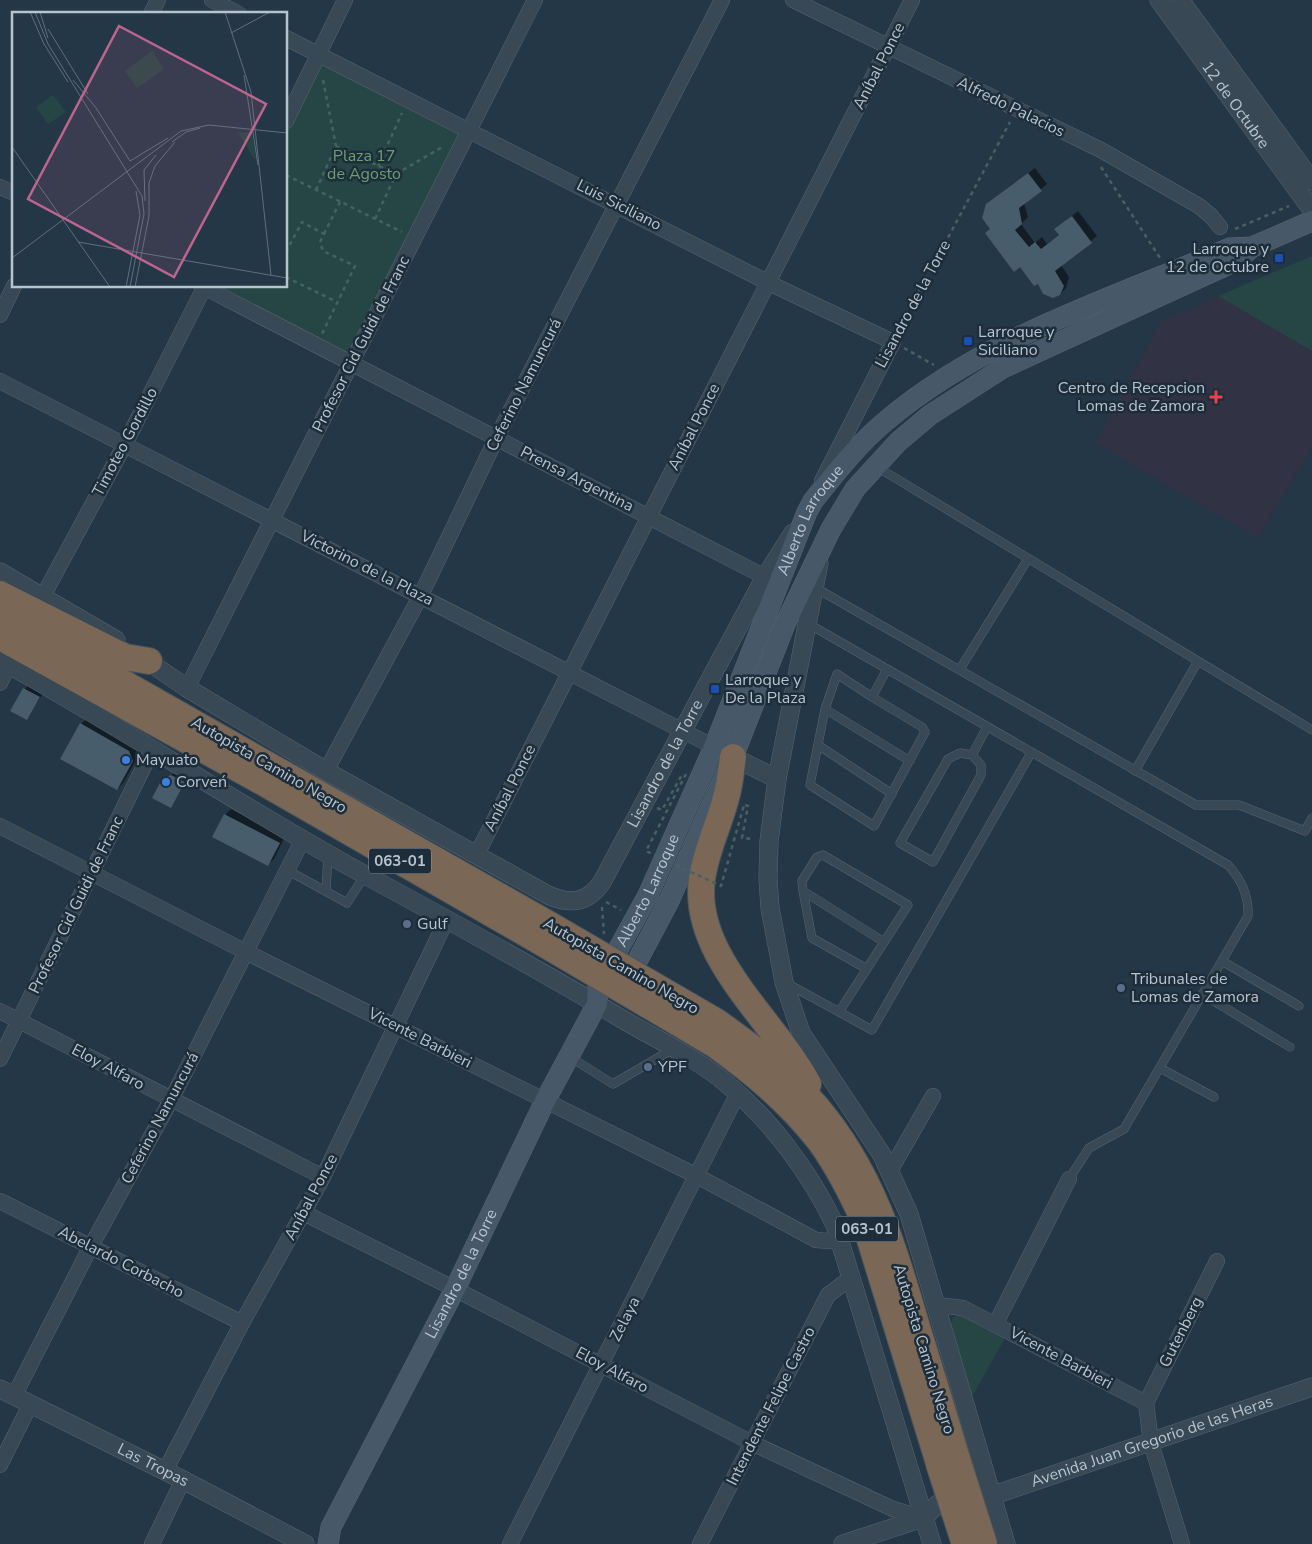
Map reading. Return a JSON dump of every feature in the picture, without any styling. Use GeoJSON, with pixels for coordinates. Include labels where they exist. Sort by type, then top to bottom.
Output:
{"type":"FeatureCollection","features":[{"type":"Feature","properties":{"kind":"highway"},"geometry":{"type":"LineString","coordinates":[[0,594],[125,657],[149,661]]}},
{"type":"Feature","properties":{"kind":"highway","name":"Autopista Camino Negro"},"geometry":{"type":"LineString","coordinates":[[0,613],[715,1033],[750,1045],[785,1075],[826,1118],[866,1180],[882,1214],[948,1461],[964,1544]]}},
{"type":"Feature","properties":{"kind":"highway","name":"Autopista Camino Negro"},"geometry":{"type":"LineString","coordinates":[[0,637],[259,780],[545,934]]}},
{"type":"Feature","properties":{"kind":"highway"},"geometry":{"type":"LineString","coordinates":[[724,752],[726,798],[709,846],[702,880],[702,914],[710,940],[726,966],[802,1072],[826,1118]]}},
{"type":"Feature","properties":{"kind":"highway","name":"Autopista Camino Negro"},"geometry":{"type":"LineString","coordinates":[[715,1033],[755,1074],[787,1102],[820,1141],[846,1184],[864,1220],[948,1461],[984,1544]]}},
{"type":"Feature","properties":{"kind":"main road","name":"Alberto Larroque"},"geometry":{"type":"LineString","coordinates":[[1252,247],[1230,248],[1030,331],[951,374],[915,398],[864,441],[810,506],[724,752],[646,947],[618,997],[597,1004],[598,986],[724,752],[822,547],[855,489],[875,466],[930,414],[1003,368],[1236,261],[1252,247],[1312,221]]}},
{"type":"Feature","properties":{"kind":"main road","name":"Lisandro de la Torre"},"geometry":{"type":"LineString","coordinates":[[328,1544],[332,1527],[455,1289],[545,1101],[597,1004]]}},
{"type":"Feature","properties":{"kind":"street"},"geometry":{"type":"LineString","coordinates":[[152,12],[158,0]]}},
{"type":"Feature","properties":{"kind":"street"},"geometry":{"type":"LineString","coordinates":[[212,0],[235,12]]}},
{"type":"Feature","properties":{"kind":"street"},"geometry":{"type":"LineString","coordinates":[[288,117],[345,0]]}},
{"type":"Feature","properties":{"kind":"street","name":"Profesor Cid Guidi de Franc"},"geometry":{"type":"LineString","coordinates":[[187,688],[536,0]]}},
{"type":"Feature","properties":{"kind":"street","name":"Ceferino Namuncurá"},"geometry":{"type":"LineString","coordinates":[[326,771],[421,595],[497,437],[722,0]]}},
{"type":"Feature","properties":{"kind":"street","name":"Alfredo Palacios"},"geometry":{"type":"LineString","coordinates":[[793,0],[1101,150],[1171,188],[1211,216],[1220,227]]}},
{"type":"Feature","properties":{"kind":"street","name":"Aníbal Ponce"},"geometry":{"type":"LineString","coordinates":[[477,854],[912,0]]}},
{"type":"Feature","properties":{"kind":"street","name":"12 de Octubre"},"geometry":{"type":"LineString","coordinates":[[1159,0],[1312,210]]}},
{"type":"Feature","properties":{"kind":"street","name":"12 de Octubre"},"geometry":{"type":"LineString","coordinates":[[1180,0],[1312,181]]}},
{"type":"Feature","properties":{"kind":"street","name":"Luis Siciliano"},"geometry":{"type":"LineString","coordinates":[[288,39],[617,204],[767,282],[892,342]]}},
{"type":"Feature","properties":{"kind":"street"},"geometry":{"type":"LineString","coordinates":[[0,187],[12,193]]}},
{"type":"Feature","properties":{"kind":"street"},"geometry":{"type":"LineString","coordinates":[[0,315],[13,288]]}},
{"type":"Feature","properties":{"kind":"street","name":"Timoteo Gordillo"},"geometry":{"type":"LineString","coordinates":[[43,596],[124,446],[203,288]]}},
{"type":"Feature","properties":{"kind":"street","name":"Prensa Argentina"},"geometry":{"type":"LineString","coordinates":[[206,288],[765,577]]}},
{"type":"Feature","properties":{"kind":"street","name":"Lisandro de la Torre"},"geometry":{"type":"LineString","coordinates":[[477,854],[559,900],[584,900],[593,895],[602,882],[765,577],[810,506],[892,342]]}},
{"type":"Feature","properties":{"kind":"street","name":"Victorino de la Plaza"},"geometry":{"type":"LineString","coordinates":[[0,380],[124,446],[272,519],[724,752]]}},
{"type":"Feature","properties":{"kind":"street"},"geometry":{"type":"LineString","coordinates":[[822,547],[777,779],[769,841],[768,879],[770,908],[784,982],[794,1018],[810,1049],[871,1137],[890,1171],[909,1214],[1006,1544]]}},
{"type":"Feature","properties":{"kind":"street"},"geometry":{"type":"LineString","coordinates":[[0,572],[43,596],[149,661],[187,688],[326,771],[477,854]]}},
{"type":"Feature","properties":{"kind":"street"},"geometry":{"type":"LineString","coordinates":[[0,684],[5,662],[328,853],[447,918],[597,1004],[708,1070],[738,1093],[758,1114],[801,1168],[824,1202],[842,1242],[932,1544]]}},
{"type":"Feature","properties":{"kind":"street","name":"Profesor Cid Guidi de Franc"},"geometry":{"type":"LineString","coordinates":[[0,1059],[152,750]]}},
{"type":"Feature","properties":{"kind":"street"},"geometry":{"type":"LineString","coordinates":[[724,752],[777,779]]}},
{"type":"Feature","properties":{"kind":"street","name":"Vicente Barbieri"},"geometry":{"type":"LineString","coordinates":[[0,826],[246,952],[697,1176],[816,1240],[842,1242]]}},
{"type":"Feature","properties":{"kind":"street","name":"Ceferino Namuncurá"},"geometry":{"type":"LineString","coordinates":[[7,1393],[90,1248],[171,1100],[303,838]]}},
{"type":"Feature","properties":{"kind":"street","name":"Aníbal Ponce"},"geometry":{"type":"LineString","coordinates":[[166,1471],[242,1323],[323,1177],[447,918]]}},
{"type":"Feature","properties":{"kind":"street","name":"Eloy Alfaro"},"geometry":{"type":"LineString","coordinates":[[0,1011],[323,1177]]}},
{"type":"Feature","properties":{"kind":"street","name":"Zelaya"},"geometry":{"type":"LineString","coordinates":[[510,1544],[738,1093]]}},
{"type":"Feature","properties":{"kind":"street"},"geometry":{"type":"LineString","coordinates":[[890,1171],[934,1096]]}},
{"type":"Feature","properties":{"kind":"street"},"geometry":{"type":"LineString","coordinates":[[996,1324],[1069,1179]]}},
{"type":"Feature","properties":{"kind":"street","name":"Abelardo Corbacho"},"geometry":{"type":"LineString","coordinates":[[0,1201],[242,1323]]}},
{"type":"Feature","properties":{"kind":"street","name":"Eloy Alfaro"},"geometry":{"type":"LineString","coordinates":[[304,1213],[752,1443],[892,1509],[924,1518]]}},
{"type":"Feature","properties":{"kind":"street","name":"Gutenberg"},"geometry":{"type":"LineString","coordinates":[[1146,1402],[1217,1262]]}},
{"type":"Feature","properties":{"kind":"street","name":"Intendente Felipe Castro"},"geometry":{"type":"LineString","coordinates":[[700,1544],[828,1295],[852,1277]]}},
{"type":"Feature","properties":{"kind":"street","name":"Vicente Barbieri"},"geometry":{"type":"LineString","coordinates":[[937,1305],[963,1308],[1146,1402]]}},
{"type":"Feature","properties":{"kind":"street","name":"Avenida Juan Gregorio de las Heras"},"geometry":{"type":"LineString","coordinates":[[844,1544],[924,1518],[938,1504],[973,1492],[991,1496],[1311,1390]]}},
{"type":"Feature","properties":{"kind":"street","name":"Las Tropas"},"geometry":{"type":"LineString","coordinates":[[7,1393],[166,1471],[304,1544]]}},
{"type":"Feature","properties":{"kind":"street"},"geometry":{"type":"LineString","coordinates":[[1146,1402],[1151,1443],[1182,1544]]}},
{"type":"Feature","properties":{"kind":"street"},"geometry":{"type":"LineString","coordinates":[[0,1465],[30,1405]]}},
{"type":"Feature","properties":{"kind":"street"},"geometry":{"type":"LineString","coordinates":[[152,1544],[183,1480]]}},
{"type":"Feature","properties":{"kind":"lane"},"geometry":{"type":"LineString","coordinates":[[875,466],[1312,730]]}},
{"type":"Feature","properties":{"kind":"lane"},"geometry":{"type":"LineString","coordinates":[[960,669],[1028,559]]}},
{"type":"Feature","properties":{"kind":"lane"},"geometry":{"type":"LineString","coordinates":[[814,587],[1196,805],[1239,804],[1305,831],[1312,818]]}},
{"type":"Feature","properties":{"kind":"lane"},"geometry":{"type":"LineString","coordinates":[[807,623],[1228,865],[1237,875],[1249,904],[1248,916],[1124,1129],[1089,1148],[1069,1179]]}},
{"type":"Feature","properties":{"kind":"lane"},"geometry":{"type":"LineString","coordinates":[[1135,771],[1198,661]]}},
{"type":"Feature","properties":{"kind":"lane"},"geometry":{"type":"LineString","coordinates":[[872,697],[887,669]]}},
{"type":"Feature","properties":{"kind":"lane"},"geometry":{"type":"LineString","coordinates":[[837,674],[872,697],[922,727],[925,732],[874,826],[810,784],[825,709],[837,674]]}},
{"type":"Feature","properties":{"kind":"lane"},"geometry":{"type":"LineString","coordinates":[[825,709],[910,762]]}},
{"type":"Feature","properties":{"kind":"lane"},"geometry":{"type":"LineString","coordinates":[[972,755],[987,727]]}},
{"type":"Feature","properties":{"kind":"lane"},"geometry":{"type":"LineString","coordinates":[[818,745],[892,794]]}},
{"type":"Feature","properties":{"kind":"lane"},"geometry":{"type":"LineString","coordinates":[[960,753],[972,755],[981,765],[981,775],[933,862],[900,843],[948,759],[960,753]]}},
{"type":"Feature","properties":{"kind":"lane"},"geometry":{"type":"LineString","coordinates":[[784,982],[872,1030],[1031,753]]}},
{"type":"Feature","properties":{"kind":"lane"},"geometry":{"type":"LineString","coordinates":[[326,892],[328,853]]}},
{"type":"Feature","properties":{"kind":"lane"},"geometry":{"type":"LineString","coordinates":[[839,1012],[867,969],[908,905],[823,855],[817,857],[802,880],[812,938],[867,969]]}},
{"type":"Feature","properties":{"kind":"lane"},"geometry":{"type":"LineString","coordinates":[[287,870],[347,903],[365,874]]}},
{"type":"Feature","properties":{"kind":"lane"},"geometry":{"type":"LineString","coordinates":[[803,891],[884,942]]}},
{"type":"Feature","properties":{"kind":"lane"},"geometry":{"type":"LineString","coordinates":[[1222,961],[1299,1006]]}},
{"type":"Feature","properties":{"kind":"lane"},"geometry":{"type":"LineString","coordinates":[[1202,994],[1290,1047]]}},
{"type":"Feature","properties":{"kind":"lane"},"geometry":{"type":"LineString","coordinates":[[569,1056],[613,1084],[673,1049]]}},
{"type":"Feature","properties":{"kind":"lane"},"geometry":{"type":"LineString","coordinates":[[1160,1068],[1214,1097]]}},
{"type":"Feature","properties":{"kind":"path"},"geometry":{"type":"LineString","coordinates":[[316,190],[336,146],[318,54]]}},
{"type":"Feature","properties":{"kind":"path"},"geometry":{"type":"LineString","coordinates":[[378,166],[408,99]]}},
{"type":"Feature","properties":{"kind":"path","name":"Lisandro de la Torre"},"geometry":{"type":"LineString","coordinates":[[892,342],[1016,110]]}},
{"type":"Feature","properties":{"kind":"path"},"geometry":{"type":"LineString","coordinates":[[375,219],[396,174],[469,131]]}},
{"type":"Feature","properties":{"kind":"path"},"geometry":{"type":"LineString","coordinates":[[336,146],[396,174]]}},
{"type":"Feature","properties":{"kind":"path"},"geometry":{"type":"LineString","coordinates":[[288,176],[414,238]]}},
{"type":"Feature","properties":{"kind":"path"},"geometry":{"type":"LineString","coordinates":[[317,344],[355,266],[322,251],[320,242],[340,202]]}},
{"type":"Feature","properties":{"kind":"path"},"geometry":{"type":"LineString","coordinates":[[288,248],[302,222],[324,234]]}},
{"type":"Feature","properties":{"kind":"path"},"geometry":{"type":"LineString","coordinates":[[288,278],[337,302]]}},
{"type":"Feature","properties":{"kind":"path"},"geometry":{"type":"LineString","coordinates":[[892,342],[951,374]]}},
{"type":"Feature","properties":{"kind":"path"},"geometry":{"type":"LineString","coordinates":[[686,774],[646,851],[721,886],[744,805],[748,806],[742,838],[769,841]]}},
{"type":"Feature","properties":{"kind":"path"},"geometry":{"type":"LineString","coordinates":[[604,939],[602,907],[604,901],[635,918]]}},
{"type":"Feature","properties":{"kind":"shaded area","name":"Centro de Recepcion Lomas de Zamora"},"geometry":{"type":"Polygon","coordinates":[[[1218,296],[1312,351],[1312,448],[1257,538],[1096,443],[1160,322],[1218,296]]]}},
{"type":"Feature","properties":{"kind":"green space","name":"Plaza 17 de Agosto"},"geometry":{"type":"Polygon","coordinates":[[[318,54],[469,131],[352,362],[209,288],[288,288],[288,117],[318,54]]]}},
{"type":"Feature","properties":{"kind":"green space"},"geometry":{"type":"Polygon","coordinates":[[[1312,256],[1312,351],[1218,296],[1312,256]]]}},
{"type":"Feature","properties":{"kind":"green space"},"geometry":{"type":"Polygon","coordinates":[[[963,1315],[1005,1338],[970,1400],[950,1328],[953,1317],[963,1315]]]}},
{"type":"Feature","properties":{"kind":"building"},"geometry":{"type":"Polygon","coordinates":[[[1028,173],[1042,191],[1019,208],[1022,224],[1015,230],[1029,247],[1035,242],[1041,249],[1059,235],[1054,229],[1072,216],[1092,243],[1055,271],[1064,286],[1060,295],[1053,298],[1043,294],[1038,284],[1034,286],[1020,267],[1014,272],[985,233],[990,229],[982,218],[986,204],[1028,173]]]}},
{"type":"Feature","properties":{"kind":"building"},"geometry":{"type":"Polygon","coordinates":[[[23,688],[40,697],[27,720],[10,711],[23,688]]]}},
{"type":"Feature","properties":{"kind":"building"},"geometry":{"type":"Polygon","coordinates":[[[80,723],[129,751],[133,761],[117,790],[60,759],[80,723]]]}},
{"type":"Feature","properties":{"kind":"building"},"geometry":{"type":"Polygon","coordinates":[[[171,775],[185,782],[171,808],[152,798],[162,779],[171,775]]]}},
{"type":"Feature","properties":{"kind":"building"},"geometry":{"type":"Polygon","coordinates":[[[224,814],[280,843],[268,866],[212,837],[224,814]]]}},
{"type":"Feature","properties":{"kind":"place","name":"Larroque y 12 de Octubre"},"geometry":{"type":"Point","coordinates":[1279,258]}},
{"type":"Feature","properties":{"kind":"place","name":"Larroque y Siciliano"},"geometry":{"type":"Point","coordinates":[968,341]}},
{"type":"Feature","properties":{"kind":"place","name":"Centro de Recepcion Lomas de Zamora"},"geometry":{"type":"Point","coordinates":[1216,397]}},
{"type":"Feature","properties":{"kind":"place","name":"Larroque y De la Plaza"},"geometry":{"type":"Point","coordinates":[715,689]}},
{"type":"Feature","properties":{"kind":"place","name":"Mayuato"},"geometry":{"type":"Point","coordinates":[126,760]}},
{"type":"Feature","properties":{"kind":"place","name":"Corveń"},"geometry":{"type":"Point","coordinates":[166,782]}},
{"type":"Feature","properties":{"kind":"place","name":"Gulf"},"geometry":{"type":"Point","coordinates":[407,924]}},
{"type":"Feature","properties":{"kind":"place","name":"Tribunales de Lomas de Zamora"},"geometry":{"type":"Point","coordinates":[1121,988]}},
{"type":"Feature","properties":{"kind":"place","name":"YPF"},"geometry":{"type":"Point","coordinates":[648,1067]}}]}
